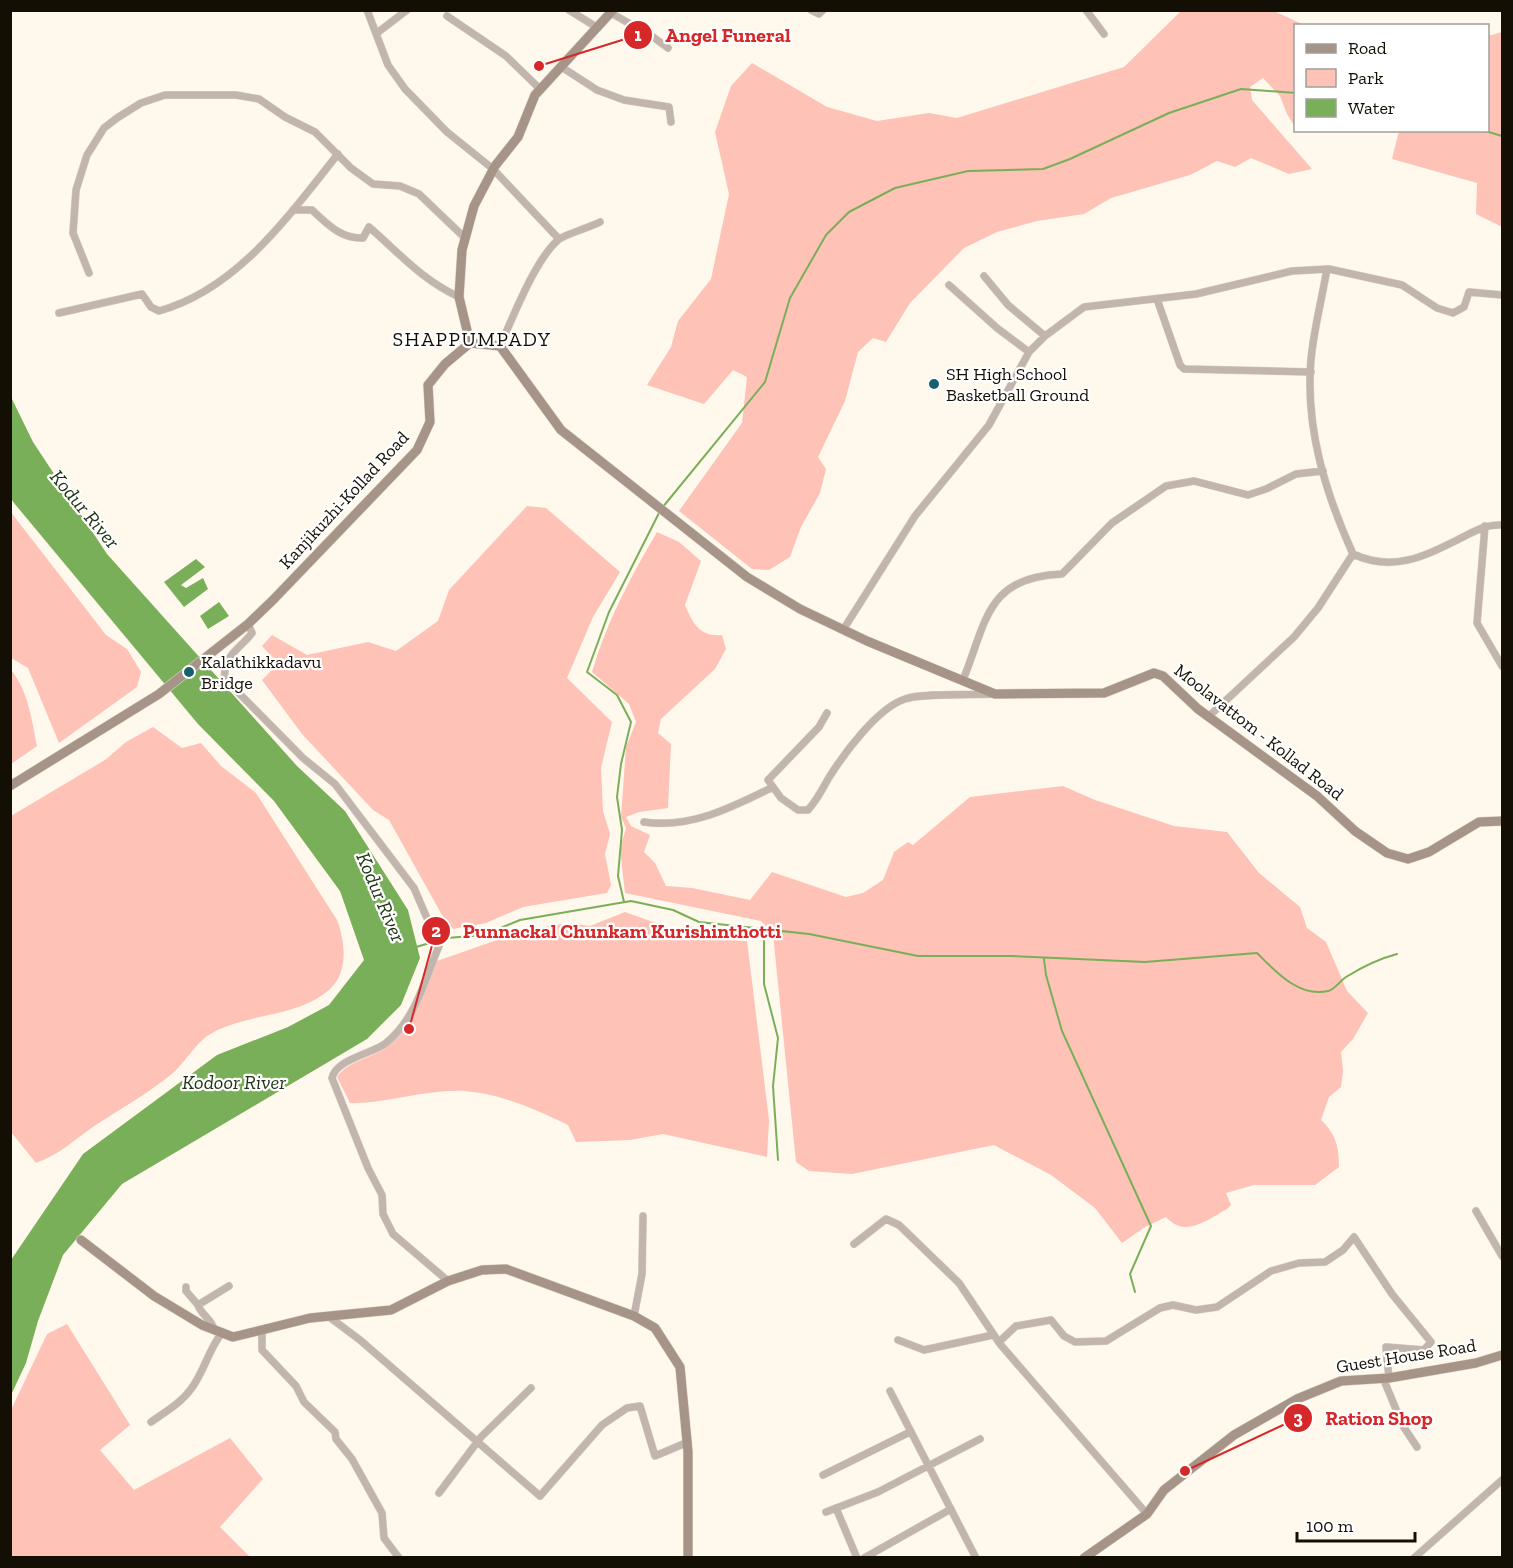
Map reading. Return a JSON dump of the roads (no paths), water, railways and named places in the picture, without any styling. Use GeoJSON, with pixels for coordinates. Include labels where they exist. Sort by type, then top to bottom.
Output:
{"type":"FeatureCollection","features":[{"type":"Feature","properties":{"kind":"main road"},"geometry":{"type":"LineString","coordinates":[[500,346],[470,343],[459,297],[465,238],[474,206],[493,169],[518,137],[535,95],[563,68],[612,12]]}},
{"type":"Feature","properties":{"kind":"main road","name":"Kanjikuzhi-Kollad Road"},"geometry":{"type":"LineString","coordinates":[[10,786],[159,694],[248,624],[305,568],[417,450],[430,422],[428,385],[445,364],[470,343]]}},
{"type":"Feature","properties":{"kind":"main road","name":"Moolavattom - Kollad Road"},"geometry":{"type":"LineString","coordinates":[[500,346],[561,430],[747,577],[800,609],[843,630],[995,694],[1104,693],[1154,673],[1163,676],[1208,717],[1317,796],[1355,831],[1387,854],[1408,859],[1430,852],[1479,822],[1503,821]]}},
{"type":"Feature","properties":{"kind":"main road"},"geometry":{"type":"LineString","coordinates":[[81,1240],[154,1296],[217,1332],[233,1337],[328,1316],[391,1310],[448,1281],[482,1270],[506,1269],[634,1316],[655,1328],[680,1367],[688,1442],[688,1557]]}},
{"type":"Feature","properties":{"kind":"main road","name":"Guest House Road"},"geometry":{"type":"LineString","coordinates":[[1084,1557],[1147,1514],[1164,1490],[1259,1418],[1341,1381],[1386,1378],[1476,1363],[1503,1355]]}},
{"type":"Feature","properties":{"kind":"street"},"geometry":{"type":"LineString","coordinates":[[367,10],[388,65],[405,88],[447,132],[493,169],[559,239]]}},
{"type":"Feature","properties":{"kind":"street"},"geometry":{"type":"LineString","coordinates":[[377,33],[407,10]]}},
{"type":"Feature","properties":{"kind":"street"},"geometry":{"type":"LineString","coordinates":[[569,10],[598,28]]}},
{"type":"Feature","properties":{"kind":"street"},"geometry":{"type":"LineString","coordinates":[[811,10],[819,14],[823,10]]}},
{"type":"Feature","properties":{"kind":"street"},"geometry":{"type":"LineString","coordinates":[[1086,10],[1104,34]]}},
{"type":"Feature","properties":{"kind":"street"},"geometry":{"type":"LineString","coordinates":[[612,12],[668,48]]}},
{"type":"Feature","properties":{"kind":"street"},"geometry":{"type":"LineString","coordinates":[[447,16],[506,56],[541,90]]}},
{"type":"Feature","properties":{"kind":"street"},"geometry":{"type":"LineString","coordinates":[[563,68],[597,90],[624,100],[669,107],[671,122]]}},
{"type":"Feature","properties":{"kind":"street"},"geometry":{"type":"LineString","coordinates":[[89,273],[72,233],[78,182],[87,155],[105,128],[141,103],[165,95],[221,94],[252,97],[315,132],[351,168],[373,184],[400,186],[419,194],[465,238]]}},
{"type":"Feature","properties":{"kind":"street"},"geometry":{"type":"LineString","coordinates":[[59,314],[142,294],[156,311],[181,303],[211,288],[260,247],[338,154]]}},
{"type":"Feature","properties":{"kind":"street"},"geometry":{"type":"LineString","coordinates":[[292,210],[312,210],[327,226],[351,239],[363,238],[369,227],[415,271],[435,286],[459,297]]}},
{"type":"Feature","properties":{"kind":"street"},"geometry":{"type":"LineString","coordinates":[[500,346],[530,281],[559,239],[583,231],[600,222]]}},
{"type":"Feature","properties":{"kind":"street"},"geometry":{"type":"LineString","coordinates":[[1327,269],[1311,372],[1312,436],[1337,519],[1353,554],[1367,560],[1390,564],[1431,552],[1485,525],[1503,525]]}},
{"type":"Feature","properties":{"kind":"street"},"geometry":{"type":"LineString","coordinates":[[843,630],[915,516],[989,425],[1029,352],[1045,336],[1084,307],[1196,294],[1293,270],[1327,269],[1402,285],[1437,308],[1453,313],[1464,307],[1469,292],[1503,295]]}},
{"type":"Feature","properties":{"kind":"street"},"geometry":{"type":"LineString","coordinates":[[984,276],[1008,304],[1045,336]]}},
{"type":"Feature","properties":{"kind":"street"},"geometry":{"type":"LineString","coordinates":[[949,285],[997,328],[1029,352]]}},
{"type":"Feature","properties":{"kind":"street"},"geometry":{"type":"LineString","coordinates":[[1157,299],[1180,365],[1184,369],[1311,372]]}},
{"type":"Feature","properties":{"kind":"street"},"geometry":{"type":"LineString","coordinates":[[963,680],[980,630],[1000,593],[1020,580],[1042,574],[1062,574],[1112,523],[1166,486],[1194,481],[1248,495],[1296,474],[1323,471]]}},
{"type":"Feature","properties":{"kind":"street"},"geometry":{"type":"LineString","coordinates":[[1485,525],[1478,623],[1503,666]]}},
{"type":"Feature","properties":{"kind":"street"},"geometry":{"type":"LineString","coordinates":[[1208,717],[1294,637],[1318,608],[1353,554]]}},
{"type":"Feature","properties":{"kind":"street"},"geometry":{"type":"LineString","coordinates":[[248,624],[252,633],[227,658],[224,668],[225,679],[303,758],[335,784],[414,888],[439,946],[421,995],[402,1027],[383,1046],[337,1069],[332,1078],[351,1129],[382,1195],[383,1214],[393,1234],[448,1281]]}},
{"type":"Feature","properties":{"kind":"street"},"geometry":{"type":"LineString","coordinates":[[827,713],[812,735],[768,780],[781,798],[798,810],[808,810],[843,758],[871,724],[888,709],[905,699],[995,694]]}},
{"type":"Feature","properties":{"kind":"street"},"geometry":{"type":"LineString","coordinates":[[644,822],[681,821],[719,813],[773,787]]}},
{"type":"Feature","properties":{"kind":"street"},"geometry":{"type":"LineString","coordinates":[[1476,1211],[1503,1256]]}},
{"type":"Feature","properties":{"kind":"street"},"geometry":{"type":"LineString","coordinates":[[634,1316],[642,1274],[643,1216]]}},
{"type":"Feature","properties":{"kind":"street"},"geometry":{"type":"LineString","coordinates":[[854,1244],[878,1224],[891,1219],[959,1283],[993,1335],[1147,1514]]}},
{"type":"Feature","properties":{"kind":"street"},"geometry":{"type":"LineString","coordinates":[[999,1342],[1017,1326],[1051,1320],[1064,1336],[1082,1344],[1106,1341],[1167,1306],[1207,1311],[1217,1307],[1271,1271],[1299,1263],[1325,1262],[1354,1237],[1392,1294],[1431,1342],[1424,1350],[1386,1347],[1386,1378],[1403,1426],[1417,1447]]}},
{"type":"Feature","properties":{"kind":"street"},"geometry":{"type":"LineString","coordinates":[[198,1305],[229,1286]]}},
{"type":"Feature","properties":{"kind":"street"},"geometry":{"type":"LineString","coordinates":[[151,1422],[185,1397],[192,1388],[217,1332],[200,1312],[198,1305],[186,1291],[186,1287]]}},
{"type":"Feature","properties":{"kind":"street"},"geometry":{"type":"LineString","coordinates":[[328,1316],[360,1340],[540,1496],[545,1494],[602,1425],[627,1408],[640,1406],[655,1456],[688,1442]]}},
{"type":"Feature","properties":{"kind":"street"},"geometry":{"type":"LineString","coordinates":[[262,1330],[262,1350],[296,1386],[304,1402],[335,1432],[336,1439],[352,1459],[382,1512],[384,1538],[399,1557]]}},
{"type":"Feature","properties":{"kind":"street"},"geometry":{"type":"LineString","coordinates":[[898,1340],[919,1349],[930,1350],[993,1335]]}},
{"type":"Feature","properties":{"kind":"street"},"geometry":{"type":"LineString","coordinates":[[439,1493],[478,1442],[531,1388]]}},
{"type":"Feature","properties":{"kind":"street"},"geometry":{"type":"LineString","coordinates":[[890,1391],[973,1557]]}},
{"type":"Feature","properties":{"kind":"street"},"geometry":{"type":"LineString","coordinates":[[823,1475],[910,1432]]}},
{"type":"Feature","properties":{"kind":"street"},"geometry":{"type":"LineString","coordinates":[[826,1512],[878,1492],[980,1439]]}},
{"type":"Feature","properties":{"kind":"street"},"geometry":{"type":"LineString","coordinates":[[1414,1557],[1503,1480]]}},
{"type":"Feature","properties":{"kind":"street"},"geometry":{"type":"LineString","coordinates":[[836,1508],[857,1557]]}},
{"type":"Feature","properties":{"kind":"street"},"geometry":{"type":"LineString","coordinates":[[864,1557],[951,1509]]}},
{"type":"Feature","properties":{"kind":"water","name":"Kodoor River"},"geometry":{"type":"Polygon","coordinates":[[[11,397],[33,442],[107,554],[297,766],[345,811],[408,910],[420,958],[401,1005],[367,1039],[122,1184],[63,1255],[38,1321],[26,1363],[11,1395],[11,1260],[83,1154],[217,1055],[288,1027],[329,1005],[364,960],[340,891],[274,801],[198,724],[10,497],[11,397]]]}},
{"type":"Feature","properties":{"kind":"water"},"geometry":{"type":"Polygon","coordinates":[[[196,559],[205,567],[181,585],[186,588],[203,578],[208,589],[184,607],[164,582],[196,559]]]}},
{"type":"Feature","properties":{"kind":"water"},"geometry":{"type":"Polygon","coordinates":[[[219,602],[229,616],[208,629],[200,616],[219,602]]]}},
{"type":"Feature","properties":{"kind":"waterway"},"geometry":{"type":"LineString","coordinates":[[662,508],[765,382],[790,298],[826,235],[849,212],[895,188],[968,171],[1043,169],[1070,159],[1169,113],[1241,89],[1294,93]]}},
{"type":"Feature","properties":{"kind":"waterway"},"geometry":{"type":"LineString","coordinates":[[1489,132],[1502,136]]}},
{"type":"Feature","properties":{"kind":"waterway"},"geometry":{"type":"LineString","coordinates":[[624,902],[618,876],[622,830],[617,797],[621,764],[631,722],[617,695],[587,672],[609,612],[659,513]]}},
{"type":"Feature","properties":{"kind":"waterway"},"geometry":{"type":"LineString","coordinates":[[416,947],[447,938],[483,935],[520,920],[631,901],[673,910],[699,922],[809,934],[918,956],[1010,956],[1145,962],[1257,953],[1288,981],[1307,991],[1317,992],[1330,990],[1358,970],[1397,954]]}},
{"type":"Feature","properties":{"kind":"waterway"},"geometry":{"type":"LineString","coordinates":[[764,927],[764,984],[778,1038],[773,1086],[778,1160]]}},
{"type":"Feature","properties":{"kind":"waterway"},"geometry":{"type":"LineString","coordinates":[[1044,959],[1046,975],[1062,1031],[1151,1226],[1130,1274],[1135,1292]]}},
{"type":"Feature","properties":{"kind":"place","name":"Angel Funeral"},"geometry":{"type":"Point","coordinates":[539,66]}},
{"type":"Feature","properties":{"kind":"place","name":"SH High School Basketball Ground"},"geometry":{"type":"Point","coordinates":[934,384]}},
{"type":"Feature","properties":{"kind":"place","name":"Kalathikkadavu Bridge"},"geometry":{"type":"Point","coordinates":[189,672]}},
{"type":"Feature","properties":{"kind":"place","name":"Punnackal Chunkam Kurishinthotti"},"geometry":{"type":"Point","coordinates":[409,1029]}},
{"type":"Feature","properties":{"kind":"place","name":"Ration Shop"},"geometry":{"type":"Point","coordinates":[1185,1471]}},
{"type":"Feature","properties":{"kind":"district","name":"SHAPPUMPADY"},"geometry":{"type":"Point","coordinates":[472,339]}},
{"type":"Feature","properties":{"kind":"water label","name":"Kodur River"},"geometry":{"type":"Point","coordinates":[85,509]}},
{"type":"Feature","properties":{"kind":"water label","name":"Kodur River"},"geometry":{"type":"Point","coordinates":[381,897]}}]}
